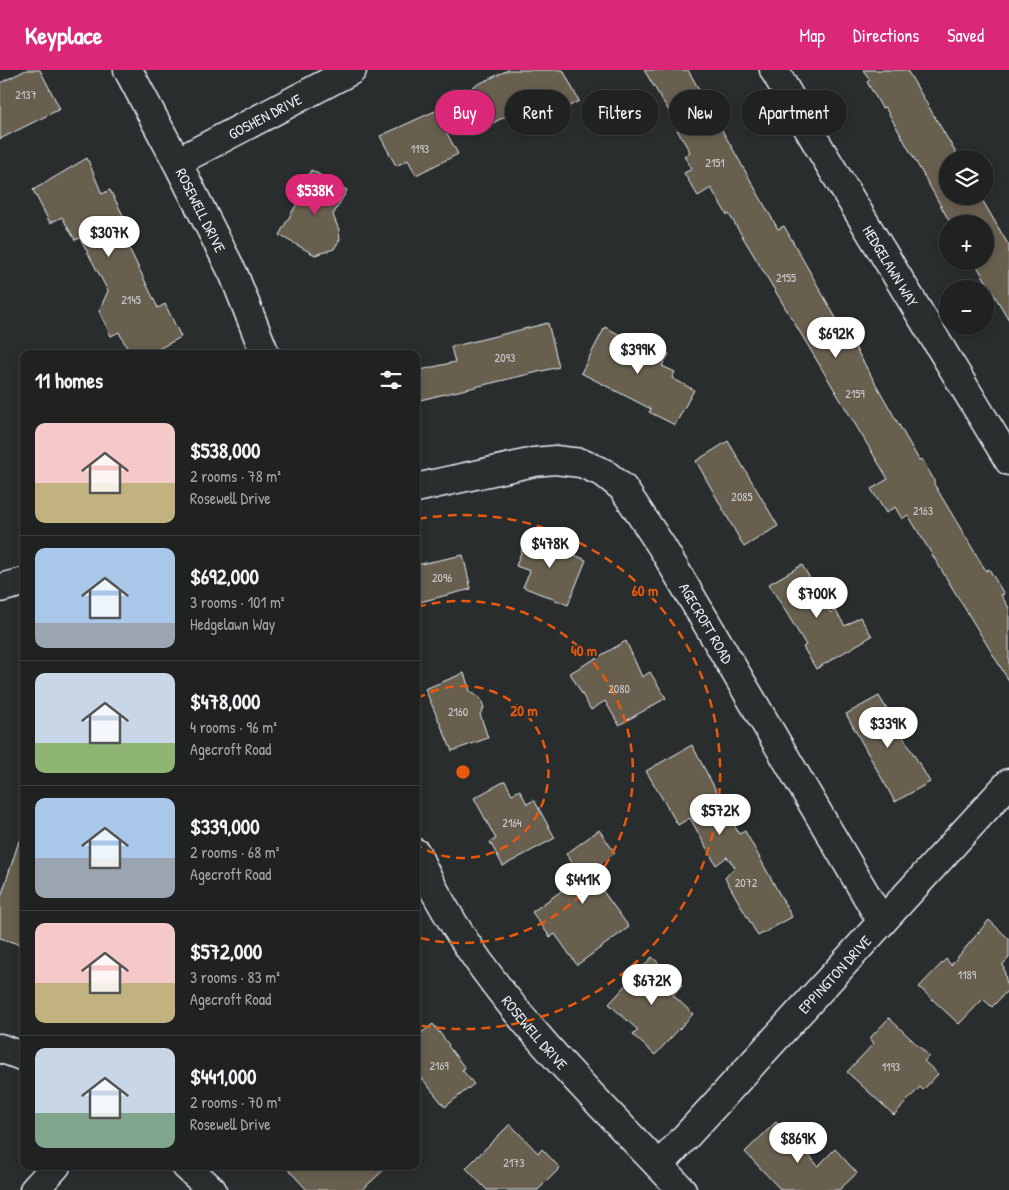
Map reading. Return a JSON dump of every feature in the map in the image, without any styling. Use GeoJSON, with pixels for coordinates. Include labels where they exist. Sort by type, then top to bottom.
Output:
{"type":"FeatureCollection","features":[{"type":"Feature","properties":{"kind":"street","name":"ROSEWELL DRIVE"},"geometry":{"type":"LineString","coordinates":[[128,70],[234,275],[263,350]]}},
{"type":"Feature","properties":{"kind":"street","name":"GOSHEN DRIVE"},"geometry":{"type":"LineString","coordinates":[[177,162],[352,70]]}},
{"type":"Feature","properties":{"kind":"street","name":"HEDGELAWN WAY"},"geometry":{"type":"LineString","coordinates":[[774,70],[827,161],[1009,460]]}},
{"type":"Feature","properties":{"kind":"street","name":"AGECROFT ROAD"},"geometry":{"type":"LineString","coordinates":[[420,487],[534,462],[556,460],[581,463],[604,472],[623,488],[662,547],[882,922]]}},
{"type":"Feature","properties":{"kind":"street"},"geometry":{"type":"LineString","coordinates":[[0,588],[20,583]]}},
{"type":"Feature","properties":{"kind":"street","name":"EPPINGTON DRIVE"},"geometry":{"type":"LineString","coordinates":[[659,1166],[1009,783]]}},
{"type":"Feature","properties":{"kind":"street","name":"ROSEWELL DRIVE"},"geometry":{"type":"LineString","coordinates":[[420,861],[453,923],[493,983],[539,1039],[682,1190]]}},
{"type":"Feature","properties":{"kind":"street"},"geometry":{"type":"LineString","coordinates":[[0,1048],[20,1056]]}},
{"type":"Feature","properties":{"kind":"street"},"geometry":{"type":"LineString","coordinates":[[34,1190],[52,1170]]}},
{"type":"Feature","properties":{"kind":"street"},"geometry":{"type":"LineString","coordinates":[[190,1170],[212,1190]]}},
{"type":"Feature","properties":{"kind":"building"},"geometry":{"type":"Polygon","coordinates":[[[26,70],[40,70],[60,109],[0,139],[0,83],[26,70]]]}},
{"type":"Feature","properties":{"kind":"building"},"geometry":{"type":"Polygon","coordinates":[[[508,70],[563,70],[579,101],[571,105],[571,90],[505,90],[505,117],[495,122],[495,90],[474,90],[472,87],[508,70]]]}},
{"type":"Feature","properties":{"kind":"building"},"geometry":{"type":"Polygon","coordinates":[[[644,70],[688,70],[699,90],[669,90],[669,111],[659,95],[659,90],[656,90],[644,70]]]}},
{"type":"Feature","properties":{"kind":"building"},"geometry":{"type":"Polygon","coordinates":[[[863,70],[907,70],[954,150],[939,150],[939,203],[885,107],[882,108],[867,82],[870,80],[863,70]]]}},
{"type":"Feature","properties":{"kind":"building"},"geometry":{"type":"Polygon","coordinates":[[[435,111],[435,135],[448,135],[458,154],[416,175],[408,160],[396,166],[380,136],[435,111]]]}},
{"type":"Feature","properties":{"kind":"building"},"geometry":{"type":"Polygon","coordinates":[[[680,135],[725,135],[778,229],[784,226],[919,460],[922,459],[934,480],[934,484],[986,571],[989,569],[1004,594],[1001,595],[1009,608],[1009,681],[908,515],[902,519],[895,507],[886,513],[871,489],[888,479],[729,214],[727,215],[711,188],[698,196],[684,173],[692,169],[684,156],[690,152],[680,135]]]}},
{"type":"Feature","properties":{"kind":"building"},"geometry":{"type":"Polygon","coordinates":[[[87,158],[102,194],[110,190],[124,217],[116,221],[158,308],[165,304],[181,337],[157,350],[128,350],[119,332],[111,336],[99,311],[108,291],[80,238],[75,240],[62,217],[50,223],[33,190],[87,158]]]}},
{"type":"Feature","properties":{"kind":"building"},"geometry":{"type":"Polygon","coordinates":[[[311,170],[347,190],[333,215],[339,230],[340,239],[334,249],[315,255],[279,235],[299,200],[296,198],[311,170]]]}},
{"type":"Feature","properties":{"kind":"building"},"geometry":{"type":"Polygon","coordinates":[[[940,205],[985,205],[991,215],[946,215],[940,205]]]}},
{"type":"Feature","properties":{"kind":"building"},"geometry":{"type":"Polygon","coordinates":[[[994,220],[1009,246],[1009,320],[994,295],[994,280],[985,280],[979,270],[994,270],[994,220]]]}},
{"type":"Feature","properties":{"kind":"building"},"geometry":{"type":"Polygon","coordinates":[[[548,323],[559,367],[420,400],[420,370],[455,362],[451,347],[548,323]]]}},
{"type":"Feature","properties":{"kind":"building"},"geometry":{"type":"Polygon","coordinates":[[[605,327],[641,346],[644,341],[669,354],[662,366],[675,372],[672,378],[694,390],[675,425],[649,412],[651,409],[581,373],[605,327]]]}},
{"type":"Feature","properties":{"kind":"building"},"geometry":{"type":"Polygon","coordinates":[[[728,441],[778,526],[744,547],[696,461],[728,441]]]}},
{"type":"Feature","properties":{"kind":"building"},"geometry":{"type":"Polygon","coordinates":[[[528,534],[586,560],[568,605],[523,587],[530,571],[516,566],[528,534]]]}},
{"type":"Feature","properties":{"kind":"building"},"geometry":{"type":"Polygon","coordinates":[[[463,555],[471,589],[420,602],[420,564],[463,555]]]}},
{"type":"Feature","properties":{"kind":"building"},"geometry":{"type":"Polygon","coordinates":[[[802,565],[831,613],[835,610],[845,626],[860,617],[872,636],[816,669],[803,647],[806,645],[769,584],[802,565]]]}},
{"type":"Feature","properties":{"kind":"building"},"geometry":{"type":"Polygon","coordinates":[[[626,641],[642,677],[650,672],[666,698],[619,725],[605,701],[591,710],[570,673],[626,641]]]}},
{"type":"Feature","properties":{"kind":"building"},"geometry":{"type":"Polygon","coordinates":[[[464,673],[470,691],[481,699],[484,708],[480,714],[488,738],[452,751],[425,689],[464,673]]]}},
{"type":"Feature","properties":{"kind":"building"},"geometry":{"type":"Polygon","coordinates":[[[879,696],[930,782],[895,802],[846,714],[879,696]]]}},
{"type":"Feature","properties":{"kind":"building"},"geometry":{"type":"Polygon","coordinates":[[[692,745],[739,834],[745,831],[792,917],[758,936],[725,878],[735,867],[727,857],[716,865],[690,818],[678,825],[646,771],[692,745]]]}},
{"type":"Feature","properties":{"kind":"building"},"geometry":{"type":"Polygon","coordinates":[[[505,781],[512,794],[520,790],[527,804],[534,800],[555,838],[503,866],[490,842],[496,839],[474,798],[505,781]]]}},
{"type":"Feature","properties":{"kind":"building"},"geometry":{"type":"Polygon","coordinates":[[[599,830],[615,853],[589,872],[629,927],[577,965],[555,934],[550,937],[532,912],[582,876],[566,854],[599,830]]]}},
{"type":"Feature","properties":{"kind":"building"},"geometry":{"type":"Polygon","coordinates":[[[20,841],[20,945],[0,938],[0,900],[20,841]]]}},
{"type":"Feature","properties":{"kind":"building"},"geometry":{"type":"Polygon","coordinates":[[[989,920],[1009,939],[1009,958],[1003,964],[1008,990],[992,1007],[983,999],[959,1024],[919,987],[946,959],[951,965],[989,920]]]}},
{"type":"Feature","properties":{"kind":"building"},"geometry":{"type":"Polygon","coordinates":[[[652,957],[682,985],[673,995],[693,1014],[655,1055],[633,1035],[638,1030],[609,1004],[652,957]]]}},
{"type":"Feature","properties":{"kind":"building"},"geometry":{"type":"Polygon","coordinates":[[[889,1018],[929,1056],[924,1061],[938,1074],[923,1090],[920,1087],[894,1115],[847,1072],[874,1043],[869,1039],[889,1018]]]}},
{"type":"Feature","properties":{"kind":"building"},"geometry":{"type":"Polygon","coordinates":[[[433,1024],[465,1068],[462,1070],[474,1084],[445,1107],[420,1076],[420,1034],[433,1024]]]}},
{"type":"Feature","properties":{"kind":"building"},"geometry":{"type":"Polygon","coordinates":[[[776,1122],[785,1131],[787,1129],[818,1166],[835,1149],[857,1173],[839,1190],[781,1190],[745,1152],[776,1122]]]}},
{"type":"Feature","properties":{"kind":"building"},"geometry":{"type":"Polygon","coordinates":[[[510,1124],[538,1153],[542,1149],[560,1168],[538,1190],[487,1190],[466,1168],[510,1124]]]}},
{"type":"Feature","properties":{"kind":"building"},"geometry":{"type":"Polygon","coordinates":[[[289,1170],[384,1170],[362,1190],[307,1190],[289,1170]]]}}]}
